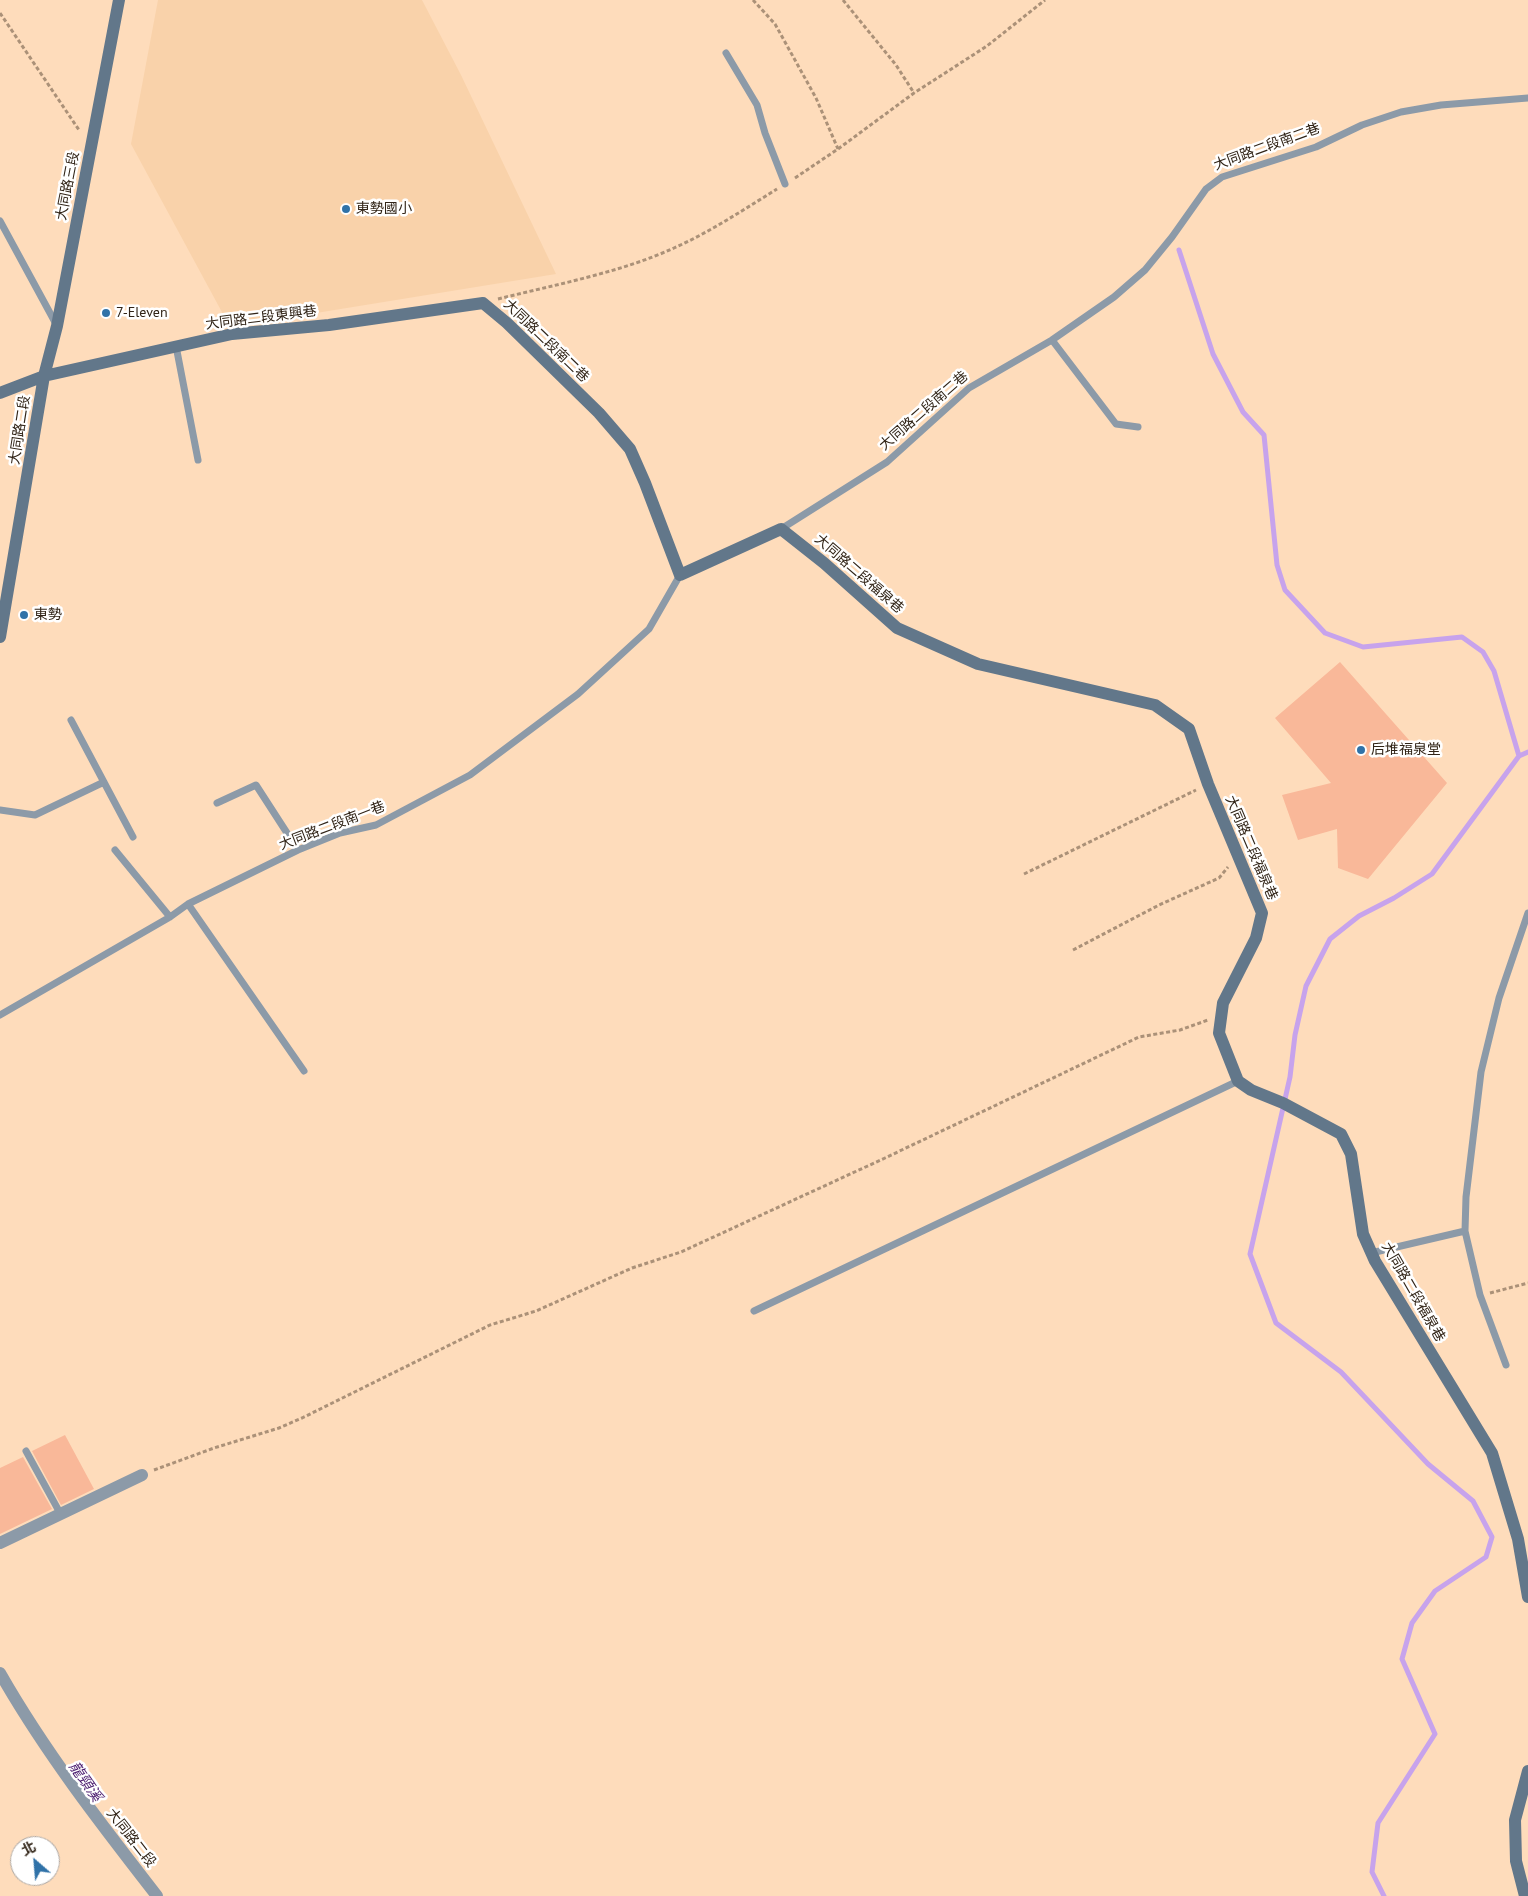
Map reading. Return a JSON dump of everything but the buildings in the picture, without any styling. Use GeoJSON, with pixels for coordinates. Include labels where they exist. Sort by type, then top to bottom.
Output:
{"type":"FeatureCollection","features":[{"type":"Feature","properties":{"kind":"street","name":"大同路三段"},"geometry":{"type":"LineString","coordinates":[[44,376],[57,326],[119,0]]}},
{"type":"Feature","properties":{"kind":"street","name":"大同路二段東興巷"},"geometry":{"type":"LineString","coordinates":[[0,393],[44,376],[232,334],[329,324],[483,303]]}},
{"type":"Feature","properties":{"kind":"street","name":"大同路二段南二巷"},"geometry":{"type":"LineString","coordinates":[[483,303],[507,323],[600,413],[630,449],[680,575],[781,529]]}},
{"type":"Feature","properties":{"kind":"street","name":"大同路二段"},"geometry":{"type":"LineString","coordinates":[[0,637],[44,376]]}},
{"type":"Feature","properties":{"kind":"street","name":"大同路二段福泉巷"},"geometry":{"type":"LineString","coordinates":[[781,529],[811,552],[897,628],[978,664],[1155,705],[1189,729],[1208,784],[1262,913],[1256,938],[1223,1003],[1219,1033],[1238,1081],[1250,1090],[1283,1103],[1341,1134],[1351,1154],[1363,1234],[1371,1252],[1492,1453],[1518,1538],[1528,1597]]}},
{"type":"Feature","properties":{"kind":"street"},"geometry":{"type":"LineString","coordinates":[[0,1543],[142,1474]]}},
{"type":"Feature","properties":{"kind":"street","name":"大同路二段"},"geometry":{"type":"LineString","coordinates":[[0,1673],[25,1717],[94,1814],[157,1896]]}},
{"type":"Feature","properties":{"kind":"street"},"geometry":{"type":"LineString","coordinates":[[1525,1896],[1516,1861],[1515,1820],[1528,1771]]}},
{"type":"Feature","properties":{"kind":"lane"},"geometry":{"type":"LineString","coordinates":[[726,52],[757,105],[765,133],[785,184]]}},
{"type":"Feature","properties":{"kind":"lane","name":"大同路二段南二巷"},"geometry":{"type":"LineString","coordinates":[[781,529],[887,462],[970,388],[1052,340],[1114,297],[1145,270],[1172,237],[1206,189],[1222,177],[1316,147],[1362,125],[1401,112],[1441,105],[1528,98]]}},
{"type":"Feature","properties":{"kind":"lane"},"geometry":{"type":"LineString","coordinates":[[0,221],[57,326]]}},
{"type":"Feature","properties":{"kind":"lane"},"geometry":{"type":"LineString","coordinates":[[1052,340],[1116,424],[1138,427]]}},
{"type":"Feature","properties":{"kind":"lane"},"geometry":{"type":"LineString","coordinates":[[176,346],[198,460]]}},
{"type":"Feature","properties":{"kind":"lane","name":"大同路二段南一巷"},"geometry":{"type":"LineString","coordinates":[[0,1015],[170,917],[188,904],[298,850],[340,833],[376,825],[470,775],[578,694],[649,629],[680,575]]}},
{"type":"Feature","properties":{"kind":"lane"},"geometry":{"type":"LineString","coordinates":[[71,720],[132,837]]}},
{"type":"Feature","properties":{"kind":"lane"},"geometry":{"type":"LineString","coordinates":[[0,810],[35,815],[104,782]]}},
{"type":"Feature","properties":{"kind":"lane"},"geometry":{"type":"LineString","coordinates":[[217,803],[256,785],[298,850]]}},
{"type":"Feature","properties":{"kind":"lane"},"geometry":{"type":"LineString","coordinates":[[115,850],[170,917]]}},
{"type":"Feature","properties":{"kind":"lane"},"geometry":{"type":"LineString","coordinates":[[188,904],[304,1071]]}},
{"type":"Feature","properties":{"kind":"lane"},"geometry":{"type":"LineString","coordinates":[[1506,1365],[1480,1295],[1465,1231],[1470,1150],[1481,1072],[1499,998],[1528,913]]}},
{"type":"Feature","properties":{"kind":"lane"},"geometry":{"type":"LineString","coordinates":[[754,1311],[1238,1081]]}},
{"type":"Feature","properties":{"kind":"lane"},"geometry":{"type":"LineString","coordinates":[[1371,1252],[1465,1231]]}},
{"type":"Feature","properties":{"kind":"lane"},"geometry":{"type":"LineString","coordinates":[[26,1451],[60,1513]]}},
{"type":"Feature","properties":{"kind":"path"},"geometry":{"type":"LineString","coordinates":[[753,0],[775,24],[816,98],[838,149]]}},
{"type":"Feature","properties":{"kind":"path"},"geometry":{"type":"LineString","coordinates":[[843,0],[896,65],[914,93]]}},
{"type":"Feature","properties":{"kind":"path"},"geometry":{"type":"LineString","coordinates":[[0,13],[91,147]]}},
{"type":"Feature","properties":{"kind":"path"},"geometry":{"type":"LineString","coordinates":[[1024,874],[1208,784]]}},
{"type":"Feature","properties":{"kind":"path"},"geometry":{"type":"LineString","coordinates":[[1072,950],[1159,905],[1219,878],[1239,856]]}},
{"type":"Feature","properties":{"kind":"path"},"geometry":{"type":"LineString","coordinates":[[142,1474],[287,1424],[490,1325],[536,1311],[632,1268],[681,1252],[885,1158],[1139,1036],[1180,1030],[1221,1015]]}},
{"type":"Feature","properties":{"kind":"path"},"geometry":{"type":"LineString","coordinates":[[1480,1295],[1528,1284]]}},
{"type":"Feature","properties":{"kind":"shaded area","name":"東勢國小"},"geometry":{"type":"Polygon","coordinates":[[[158,0],[422,0],[461,75],[556,274],[230,327],[131,144],[158,0]]]}},
{"type":"Feature","properties":{"kind":"waterway"},"geometry":{"type":"LineString","coordinates":[[1179,250],[1213,354],[1243,412],[1264,435],[1277,565],[1285,590],[1325,633],[1363,647],[1462,637],[1483,652],[1494,671],[1519,756]]}},
{"type":"Feature","properties":{"kind":"waterway"},"geometry":{"type":"LineString","coordinates":[[1384,1896],[1372,1872],[1378,1823],[1435,1734],[1402,1659],[1412,1623],[1435,1591],[1486,1557],[1492,1537],[1473,1501],[1428,1464],[1341,1372],[1276,1323],[1250,1254],[1290,1077],[1295,1035],[1306,986],[1330,939],[1359,916],[1394,898],[1432,874],[1519,756],[1528,752]]}},
{"type":"Feature","properties":{"kind":"place","name":"東勢國小"},"geometry":{"type":"Point","coordinates":[346,209]}},
{"type":"Feature","properties":{"kind":"place","name":"7-Eleven"},"geometry":{"type":"Point","coordinates":[106,313]}},
{"type":"Feature","properties":{"kind":"place","name":"東勢"},"geometry":{"type":"Point","coordinates":[24,615]}},
{"type":"Feature","properties":{"kind":"place","name":"后堆福泉堂"},"geometry":{"type":"Point","coordinates":[1361,750]}},
{"type":"Feature","properties":{"kind":"water label","name":"龍頸溪"},"geometry":{"type":"Point","coordinates":[85,1782]}}]}
